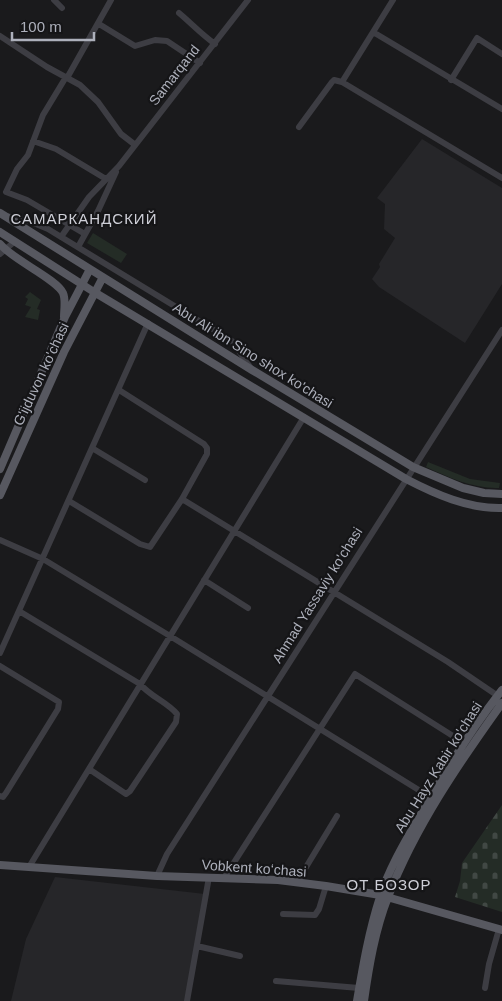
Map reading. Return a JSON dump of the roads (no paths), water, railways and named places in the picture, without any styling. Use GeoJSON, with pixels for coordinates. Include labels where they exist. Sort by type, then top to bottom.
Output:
{"type":"FeatureCollection","features":[{"type":"Feature","properties":{"kind":"main road","name":"Abu Ali ibn Sino shox ko'chasi"},"geometry":{"type":"LineString","coordinates":[[2,215],[413,467],[463,488],[484,493],[501,493]]}},
{"type":"Feature","properties":{"kind":"main road","name":"Abu Ali ibn Sino shox ko'chasi"},"geometry":{"type":"LineString","coordinates":[[0,232],[94,292],[406,479]]}},
{"type":"Feature","properties":{"kind":"main road"},"geometry":{"type":"LineString","coordinates":[[2,250],[60,289],[64,299],[63,321]]}},
{"type":"Feature","properties":{"kind":"main road","name":"G'ijduvon ko'chasi"},"geometry":{"type":"LineString","coordinates":[[0,469],[63,321],[90,269]]}},
{"type":"Feature","properties":{"kind":"main road","name":"G'ijduvon ko'chasi"},"geometry":{"type":"LineString","coordinates":[[0,495],[64,352],[103,277]]}},
{"type":"Feature","properties":{"kind":"main road"},"geometry":{"type":"LineString","coordinates":[[406,479],[464,503],[502,508]]}},
{"type":"Feature","properties":{"kind":"main road","name":"Abu Hayz Kabir ko'chasi"},"geometry":{"type":"LineString","coordinates":[[357,1001],[368,941],[409,835],[430,796],[464,742],[501,696]]}},
{"type":"Feature","properties":{"kind":"main road","name":"Abu Hayz Kabir ko'chasi"},"geometry":{"type":"LineString","coordinates":[[364,1001],[384,897],[437,801],[501,696]]}},
{"type":"Feature","properties":{"kind":"main road","name":"Vobkent koʻchasi"},"geometry":{"type":"LineString","coordinates":[[0,865],[157,876],[297,882],[384,897],[501,929]]}},
{"type":"Feature","properties":{"kind":"street"},"geometry":{"type":"LineString","coordinates":[[54,0],[62,8]]}},
{"type":"Feature","properties":{"kind":"street"},"geometry":{"type":"LineString","coordinates":[[86,234],[27,200],[3,190],[28,155],[43,115],[112,0]]}},
{"type":"Feature","properties":{"kind":"street","name":"Samarqand"},"geometry":{"type":"LineString","coordinates":[[78,247],[98,211],[119,166],[134,144],[248,0]]}},
{"type":"Feature","properties":{"kind":"street"},"geometry":{"type":"LineString","coordinates":[[342,82],[393,0]]}},
{"type":"Feature","properties":{"kind":"street"},"geometry":{"type":"LineString","coordinates":[[179,13],[197,31],[215,44]]}},
{"type":"Feature","properties":{"kind":"street"},"geometry":{"type":"LineString","coordinates":[[99,24],[135,46],[154,40],[168,41],[200,63]]}},
{"type":"Feature","properties":{"kind":"street"},"geometry":{"type":"LineString","coordinates":[[372,32],[502,109]]}},
{"type":"Feature","properties":{"kind":"street"},"geometry":{"type":"LineString","coordinates":[[0,36],[90,94],[121,134],[134,144]]}},
{"type":"Feature","properties":{"kind":"street"},"geometry":{"type":"LineString","coordinates":[[451,80],[478,38],[502,54]]}},
{"type":"Feature","properties":{"kind":"street"},"geometry":{"type":"LineString","coordinates":[[299,127],[332,82],[334,80],[342,82],[502,178]]}},
{"type":"Feature","properties":{"kind":"street"},"geometry":{"type":"LineString","coordinates":[[33,141],[56,149],[106,179]]}},
{"type":"Feature","properties":{"kind":"street","name":"Samarqand"},"geometry":{"type":"LineString","coordinates":[[62,237],[89,197],[119,166]]}},
{"type":"Feature","properties":{"kind":"street"},"geometry":{"type":"LineString","coordinates":[[2,215],[31,221],[62,237],[232,341],[252,370]]}},
{"type":"Feature","properties":{"kind":"street"},"geometry":{"type":"LineString","coordinates":[[2,250],[14,242]]}},
{"type":"Feature","properties":{"kind":"street"},"geometry":{"type":"LineString","coordinates":[[0,653],[148,323]]}},
{"type":"Feature","properties":{"kind":"street","name":"Ahmad Yassaviy ko'chasi"},"geometry":{"type":"LineString","coordinates":[[157,876],[167,854],[502,330]]}},
{"type":"Feature","properties":{"kind":"street"},"geometry":{"type":"LineString","coordinates":[[69,501],[147,548],[150,547],[182,499],[207,454],[207,448],[119,390]]}},
{"type":"Feature","properties":{"kind":"street"},"geometry":{"type":"LineString","coordinates":[[29,866],[304,417]]}},
{"type":"Feature","properties":{"kind":"street"},"geometry":{"type":"LineString","coordinates":[[92,448],[145,480]]}},
{"type":"Feature","properties":{"kind":"street"},"geometry":{"type":"LineString","coordinates":[[182,499],[501,696]]}},
{"type":"Feature","properties":{"kind":"street"},"geometry":{"type":"LineString","coordinates":[[0,540],[43,559],[430,796]]}},
{"type":"Feature","properties":{"kind":"street"},"geometry":{"type":"LineString","coordinates":[[204,580],[248,608]]}},
{"type":"Feature","properties":{"kind":"street"},"geometry":{"type":"LineString","coordinates":[[19,611],[140,684],[152,696],[171,707],[177,714],[176,722],[130,791],[126,794],[89,769]]}},
{"type":"Feature","properties":{"kind":"street"},"geometry":{"type":"LineString","coordinates":[[0,666],[59,702],[58,709],[6,793],[3,797],[0,796]]}},
{"type":"Feature","properties":{"kind":"street"},"geometry":{"type":"LineString","coordinates":[[224,878],[355,674],[464,742]]}},
{"type":"Feature","properties":{"kind":"street"},"geometry":{"type":"LineString","coordinates":[[297,882],[337,816]]}},
{"type":"Feature","properties":{"kind":"street"},"geometry":{"type":"LineString","coordinates":[[187,1001],[209,877]]}},
{"type":"Feature","properties":{"kind":"street"},"geometry":{"type":"LineString","coordinates":[[284,914],[315,915],[319,909],[326,886]]}},
{"type":"Feature","properties":{"kind":"street"},"geometry":{"type":"LineString","coordinates":[[484,988],[488,964],[501,929]]}},
{"type":"Feature","properties":{"kind":"street"},"geometry":{"type":"LineString","coordinates":[[197,946],[240,956]]}},
{"type":"Feature","properties":{"kind":"street"},"geometry":{"type":"LineString","coordinates":[[276,981],[359,988]]}},
{"type":"Feature","properties":{"kind":"district","name":"САМАРКАНДСКИЙ"},"geometry":{"type":"Point","coordinates":[84,219]}},
{"type":"Feature","properties":{"kind":"district","name":"ОТ БОЗОР"},"geometry":{"type":"Point","coordinates":[389,885]}}]}
